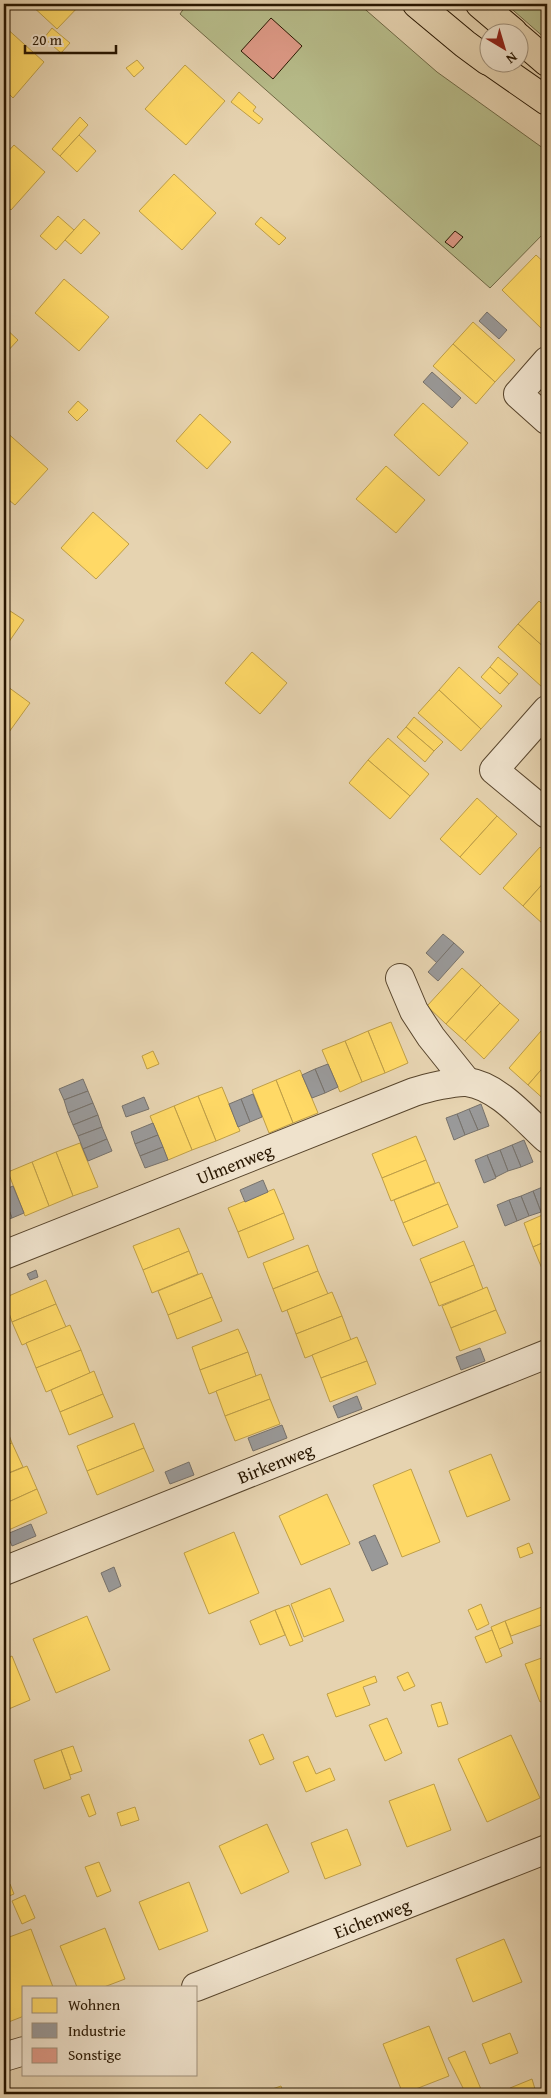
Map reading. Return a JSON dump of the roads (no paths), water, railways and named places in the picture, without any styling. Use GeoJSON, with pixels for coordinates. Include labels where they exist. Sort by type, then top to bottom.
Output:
{"type":"FeatureCollection","features":[{"type":"Feature","properties":{"kind":"main road"},"geometry":{"type":"LineString","coordinates":[[416,4],[478,53]]}},
{"type":"Feature","properties":{"kind":"main road"},"geometry":{"type":"LineString","coordinates":[[480,4],[501,22]]}},
{"type":"Feature","properties":{"kind":"main road"},"geometry":{"type":"LineString","coordinates":[[528,46],[547,62]]}},
{"type":"Feature","properties":{"kind":"main road"},"geometry":{"type":"LineString","coordinates":[[505,72],[547,101]]}},
{"type":"Feature","properties":{"kind":"street"},"geometry":{"type":"LineString","coordinates":[[547,361],[518,394],[547,420]]}},
{"type":"Feature","properties":{"kind":"street"},"geometry":{"type":"LineString","coordinates":[[547,710],[494,770],[547,814]]}},
{"type":"Feature","properties":{"kind":"street"},"geometry":{"type":"LineString","coordinates":[[400,978],[414,1011],[431,1037],[467,1082],[496,1093],[547,1139]]}},
{"type":"Feature","properties":{"kind":"street","name":"Ulmenweg"},"geometry":{"type":"LineString","coordinates":[[4,1255],[414,1092],[467,1082]]}},
{"type":"Feature","properties":{"kind":"street","name":"Birkenweg"},"geometry":{"type":"LineString","coordinates":[[4,1571],[547,1354]]}},
{"type":"Feature","properties":{"kind":"street","name":"Eichenweg"},"geometry":{"type":"LineString","coordinates":[[198,1986],[547,1849]]}},
{"type":"Feature","properties":{"kind":"street"},"geometry":{"type":"LineString","coordinates":[[4,2057],[22,2052]]}}]}
